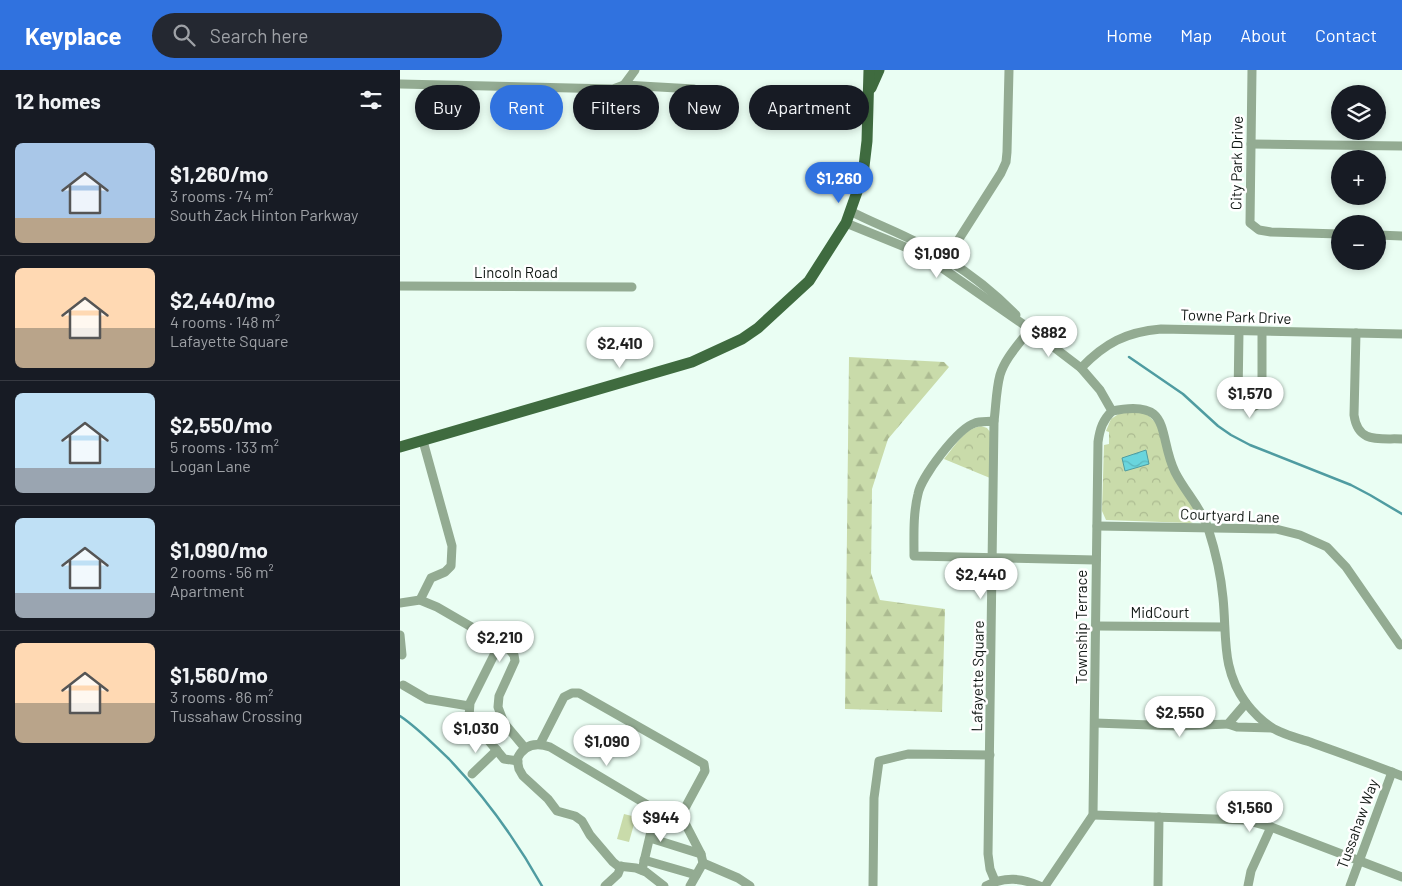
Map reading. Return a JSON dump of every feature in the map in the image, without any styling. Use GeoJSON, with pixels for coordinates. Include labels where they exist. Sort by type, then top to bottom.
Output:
{"type":"FeatureCollection","features":[{"type":"Feature","properties":{"kind":"main road"},"geometry":{"type":"LineString","coordinates":[[869,70],[869,85]]}},
{"type":"Feature","properties":{"kind":"main road"},"geometry":{"type":"LineString","coordinates":[[869,94],[873,80],[879,70]]}},
{"type":"Feature","properties":{"kind":"main road"},"geometry":{"type":"LineString","coordinates":[[400,448],[692,362],[742,339],[776,313],[809,281],[848,217],[863,175],[867,130]]}},
{"type":"Feature","properties":{"kind":"street"},"geometry":{"type":"LineString","coordinates":[[624,85],[635,70]]}},
{"type":"Feature","properties":{"kind":"street"},"geometry":{"type":"LineString","coordinates":[[944,263],[1006,162],[1009,70]]}},
{"type":"Feature","properties":{"kind":"street","name":"City Park Drive"},"geometry":{"type":"LineString","coordinates":[[1252,70],[1250,223],[1258,230],[1271,232],[1331,234]]}},
{"type":"Feature","properties":{"kind":"street"},"geometry":{"type":"LineString","coordinates":[[400,84],[573,87]]}},
{"type":"Feature","properties":{"kind":"street"},"geometry":{"type":"LineString","coordinates":[[1251,144],[1402,146]]}},
{"type":"Feature","properties":{"kind":"street"},"geometry":{"type":"LineString","coordinates":[[848,217],[879,226],[918,243],[944,263],[962,269],[998,296],[1030,329],[1081,368],[1100,390],[1112,411],[1129,407],[1146,410],[1156,417],[1164,429],[1176,473],[1200,510],[1208,528],[1223,598],[1225,652],[1229,671],[1246,703],[1272,728]]}},
{"type":"Feature","properties":{"kind":"street"},"geometry":{"type":"LineString","coordinates":[[1386,236],[1402,236]]}},
{"type":"Feature","properties":{"kind":"street","name":"Lincoln Road"},"geometry":{"type":"LineString","coordinates":[[400,286],[632,287]]}},
{"type":"Feature","properties":{"kind":"street","name":"Lafayette Square"},"geometry":{"type":"LineString","coordinates":[[995,881],[990,869],[988,854],[994,422],[996,393],[1001,373],[1030,329]]}},
{"type":"Feature","properties":{"kind":"street","name":"Towne Park Drive"},"geometry":{"type":"LineString","coordinates":[[1081,368],[1094,354],[1109,344],[1128,334],[1143,330],[1402,334]]}},
{"type":"Feature","properties":{"kind":"street"},"geometry":{"type":"LineString","coordinates":[[1239,331],[1238,398],[1242,404],[1251,408],[1258,404],[1262,397],[1262,332]]}},
{"type":"Feature","properties":{"kind":"street"},"geometry":{"type":"LineString","coordinates":[[1356,333],[1354,415],[1356,425],[1360,433],[1366,437],[1402,439]]}},
{"type":"Feature","properties":{"kind":"street","name":"Township Terrace"},"geometry":{"type":"LineString","coordinates":[[1093,815],[1098,442],[1100,428],[1104,419],[1112,411]]}},
{"type":"Feature","properties":{"kind":"street"},"geometry":{"type":"LineString","coordinates":[[994,422],[975,423],[966,429],[955,438],[929,471],[918,492],[914,520],[914,556],[1096,560]]}},
{"type":"Feature","properties":{"kind":"street"},"geometry":{"type":"LineString","coordinates":[[420,600],[431,578],[445,572],[451,566],[452,546],[423,441]]}},
{"type":"Feature","properties":{"kind":"street","name":"Courtyard Lane"},"geometry":{"type":"LineString","coordinates":[[1097,526],[1276,529],[1300,535],[1327,547],[1346,567],[1400,645]]}},
{"type":"Feature","properties":{"kind":"street"},"geometry":{"type":"LineString","coordinates":[[400,603],[420,600],[437,607],[508,648],[514,655],[514,662],[499,696],[498,707],[504,722],[525,748]]}},
{"type":"Feature","properties":{"kind":"street","name":"MidCourt"},"geometry":{"type":"LineString","coordinates":[[1096,626],[1224,627]]}},
{"type":"Feature","properties":{"kind":"street"},"geometry":{"type":"LineString","coordinates":[[400,636],[402,655]]}},
{"type":"Feature","properties":{"kind":"street"},"geometry":{"type":"LineString","coordinates":[[500,643],[469,706],[469,717],[504,759],[518,761]]}},
{"type":"Feature","properties":{"kind":"street"},"geometry":{"type":"LineString","coordinates":[[403,685],[427,699],[469,706]]}},
{"type":"Feature","properties":{"kind":"street"},"geometry":{"type":"LineString","coordinates":[[540,744],[564,697],[572,692],[579,693],[704,764],[705,771],[678,821]]}},
{"type":"Feature","properties":{"kind":"street"},"geometry":{"type":"LineString","coordinates":[[1228,724],[1246,703]]}},
{"type":"Feature","properties":{"kind":"street"},"geometry":{"type":"LineString","coordinates":[[1095,723],[1179,726],[1228,724],[1236,727],[1272,728],[1402,776]]}},
{"type":"Feature","properties":{"kind":"street"},"geometry":{"type":"LineString","coordinates":[[664,886],[642,870],[621,866],[613,862],[582,821],[575,816],[557,811],[548,799],[523,776],[517,759],[520,753],[525,748],[540,744],[568,757],[656,810],[686,825],[702,858],[690,886]]}},
{"type":"Feature","properties":{"kind":"street"},"geometry":{"type":"LineString","coordinates":[[472,774],[497,750]]}},
{"type":"Feature","properties":{"kind":"street"},"geometry":{"type":"LineString","coordinates":[[874,886],[874,798],[880,761],[915,754],[990,755]]}},
{"type":"Feature","properties":{"kind":"street","name":"Tussahaw Way"},"geometry":{"type":"LineString","coordinates":[[1350,886],[1392,772]]}},
{"type":"Feature","properties":{"kind":"street"},"geometry":{"type":"LineString","coordinates":[[642,870],[656,810]]}},
{"type":"Feature","properties":{"kind":"street"},"geometry":{"type":"LineString","coordinates":[[1045,886],[1093,815],[1245,820],[1270,827],[1402,877]]}},
{"type":"Feature","properties":{"kind":"street"},"geometry":{"type":"LineString","coordinates":[[1158,886],[1159,817]]}},
{"type":"Feature","properties":{"kind":"street"},"geometry":{"type":"LineString","coordinates":[[1248,886],[1250,872],[1270,827]]}},
{"type":"Feature","properties":{"kind":"street"},"geometry":{"type":"LineString","coordinates":[[650,838],[702,858],[750,886]]}},
{"type":"Feature","properties":{"kind":"street"},"geometry":{"type":"LineString","coordinates":[[644,860],[696,874]]}},
{"type":"Feature","properties":{"kind":"street"},"geometry":{"type":"LineString","coordinates":[[606,886],[618,874],[621,866]]}},
{"type":"Feature","properties":{"kind":"street"},"geometry":{"type":"LineString","coordinates":[[986,886],[995,881],[1017,879],[1029,881],[1040,886]]}},
{"type":"Feature","properties":{"kind":"green space"},"geometry":{"type":"Polygon","coordinates":[[[849,357],[944,362],[949,367],[888,439],[872,489],[871,573],[880,600],[945,609],[942,712],[845,709],[849,357]]]}},
{"type":"Feature","properties":{"kind":"green space"},"geometry":{"type":"Polygon","coordinates":[[[1123,411],[1145,412],[1157,424],[1197,515],[1196,521],[1190,523],[1106,520],[1102,511],[1104,445],[1109,444],[1109,432],[1106,431],[1111,419],[1123,411]]]}},
{"type":"Feature","properties":{"kind":"green space"},"geometry":{"type":"Polygon","coordinates":[[[981,426],[987,428],[990,432],[990,478],[944,459],[965,434],[981,426]]]}},
{"type":"Feature","properties":{"kind":"green space"},"geometry":{"type":"Polygon","coordinates":[[[624,814],[636,817],[629,842],[617,839],[624,814]]]}},
{"type":"Feature","properties":{"kind":"water"},"geometry":{"type":"Polygon","coordinates":[[[1146,450],[1149,464],[1125,471],[1122,458],[1146,450]]]}},
{"type":"Feature","properties":{"kind":"waterway"},"geometry":{"type":"LineString","coordinates":[[1129,357],[1183,394],[1218,426],[1231,435],[1250,445],[1351,485],[1402,514]]}},
{"type":"Feature","properties":{"kind":"waterway"},"geometry":{"type":"LineString","coordinates":[[400,716],[449,759],[476,789],[511,835],[542,886]]}}]}
